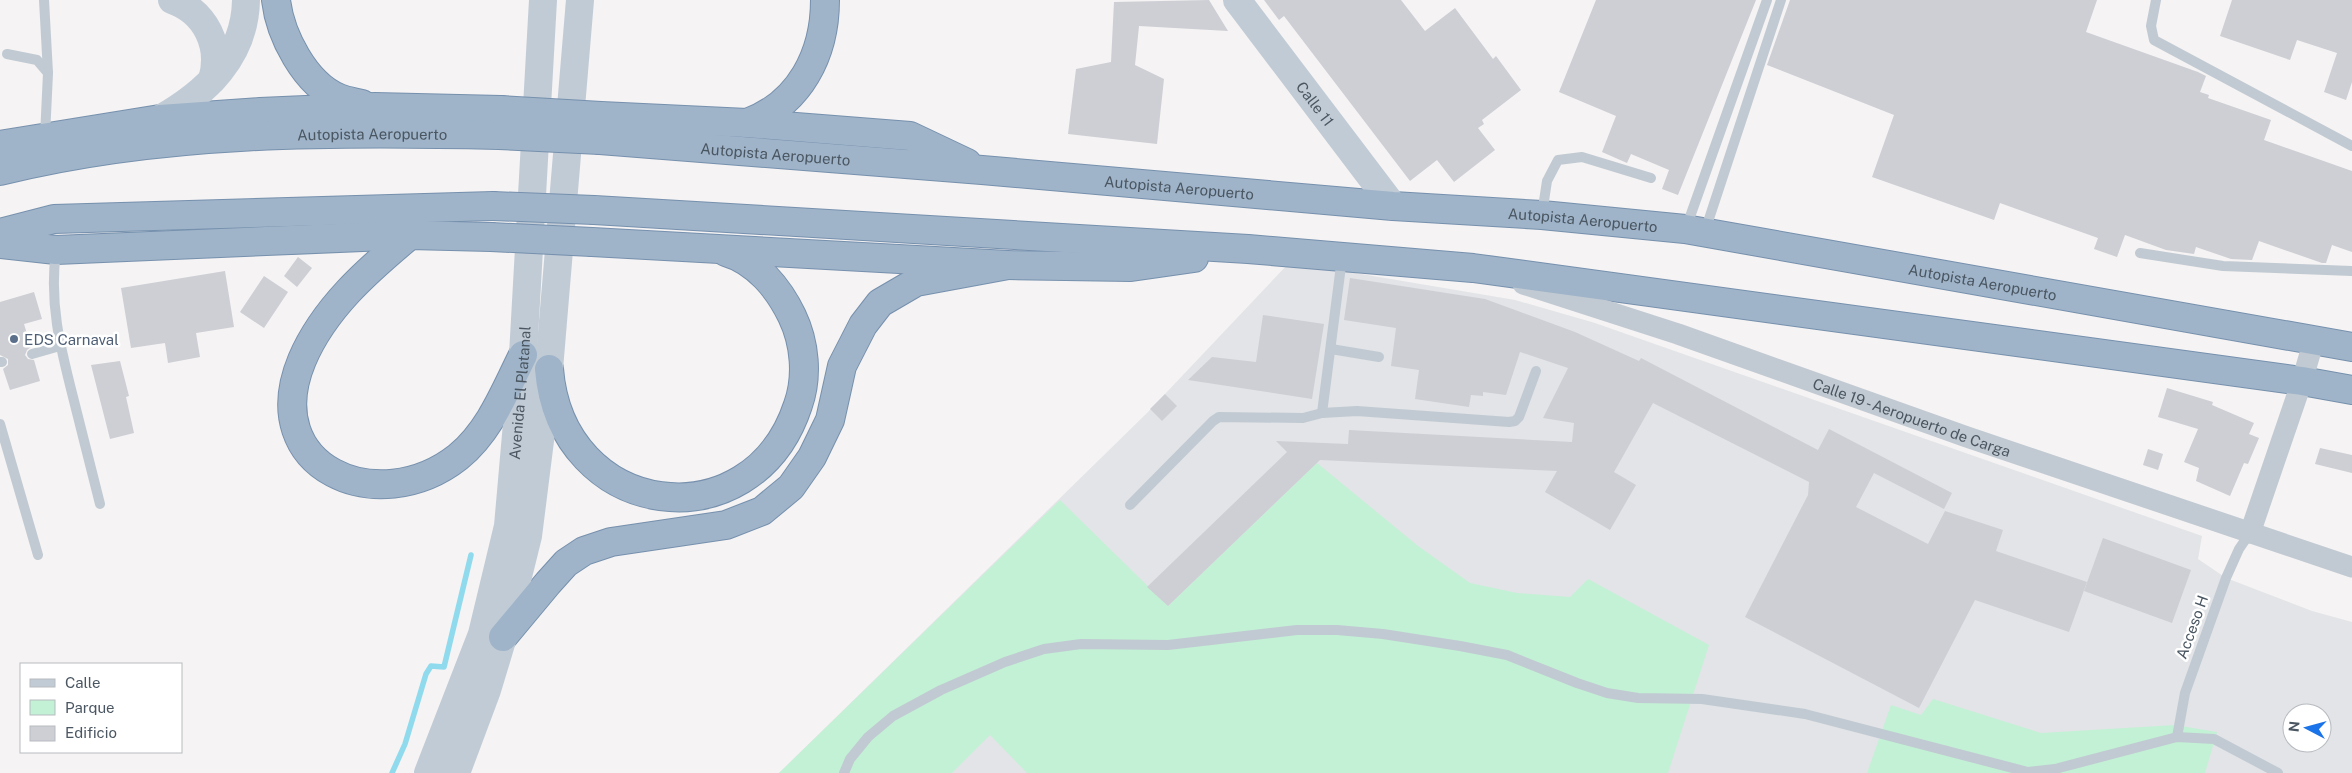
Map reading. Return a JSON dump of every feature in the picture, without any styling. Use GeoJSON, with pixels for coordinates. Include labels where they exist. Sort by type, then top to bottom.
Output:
{"type":"FeatureCollection","features":[{"type":"Feature","properties":{"kind":"highway"},"geometry":{"type":"LineString","coordinates":[[276,0],[280,22],[287,40],[309,73],[323,87],[339,98],[375,107],[500,123]]}},
{"type":"Feature","properties":{"kind":"highway"},"geometry":{"type":"LineString","coordinates":[[747,123],[763,117],[777,107],[802,82],[818,50],[823,33],[825,0]]}},
{"type":"Feature","properties":{"kind":"highway"},"geometry":{"type":"LineString","coordinates":[[0,145],[45,136],[160,119],[375,107]]}},
{"type":"Feature","properties":{"kind":"highway","name":"Autopista Aeropuerto"},"geometry":{"type":"LineString","coordinates":[[0,171],[100,152],[258,136],[376,132],[500,123],[601,128],[982,170],[1394,206],[1542,215],[1695,231],[2352,347]]}},
{"type":"Feature","properties":{"kind":"highway"},"geometry":{"type":"LineString","coordinates":[[601,128],[747,123],[910,136],[982,170]]}},
{"type":"Feature","properties":{"kind":"highway"},"geometry":{"type":"LineString","coordinates":[[0,233],[54,220],[493,206],[594,210],[1248,249],[1473,268],[2302,381],[2352,390]]}},
{"type":"Feature","properties":{"kind":"highway"},"geometry":{"type":"LineString","coordinates":[[410,235],[344,295],[318,331],[302,360],[295,386],[293,411],[298,435],[311,456],[330,473],[353,482],[398,484],[419,478],[458,457],[479,435],[494,415],[523,355]]}},
{"type":"Feature","properties":{"kind":"highway"},"geometry":{"type":"LineString","coordinates":[[0,244],[56,250],[410,235],[592,242],[1008,265],[1131,268],[1248,249]]}},
{"type":"Feature","properties":{"kind":"highway"},"geometry":{"type":"LineString","coordinates":[[549,369],[555,408],[572,442],[592,464],[616,482],[633,490],[672,497],[710,492],[746,477],[775,450],[795,417],[804,379],[801,340],[786,303],[761,273],[729,252],[710,249]]}},
{"type":"Feature","properties":{"kind":"highway"},"geometry":{"type":"LineString","coordinates":[[503,637],[548,583],[566,564],[584,551],[611,542],[726,525],[762,511],[791,487],[812,457],[830,420],[842,366],[863,325],[880,303],[916,282],[1008,265]]}},
{"type":"Feature","properties":{"kind":"main road"},"geometry":{"type":"LineString","coordinates":[[172,0],[192,10],[209,31],[216,57],[211,84]]}},
{"type":"Feature","properties":{"kind":"main road"},"geometry":{"type":"LineString","coordinates":[[179,0],[198,0]]}},
{"type":"Feature","properties":{"kind":"main road"},"geometry":{"type":"LineString","coordinates":[[160,119],[187,104],[211,84],[228,62],[239,36],[246,0]]}},
{"type":"Feature","properties":{"kind":"main road","name":"Avenida El Platanal"},"geometry":{"type":"LineString","coordinates":[[428,773],[449,724],[482,634],[508,526],[523,355],[543,0]]}},
{"type":"Feature","properties":{"kind":"main road","name":"Avenida El Platanal"},"geometry":{"type":"LineString","coordinates":[[456,773],[487,690],[503,637],[528,536],[549,369],[580,0]]}},
{"type":"Feature","properties":{"kind":"main road","name":"Calle 11"},"geometry":{"type":"LineString","coordinates":[[1237,0],[1394,206]]}},
{"type":"Feature","properties":{"kind":"street","name":"Calle 19 - Aeropuerto de Carga"},"geometry":{"type":"LineString","coordinates":[[1473,268],[1678,334],[1966,437],[2352,567]]}},
{"type":"Feature","properties":{"kind":"street"},"geometry":{"type":"LineString","coordinates":[[2250,533],[2302,381],[2314,340]]}},
{"type":"Feature","properties":{"kind":"lane"},"geometry":{"type":"LineString","coordinates":[[44,0],[48,72],[45,136]]}},
{"type":"Feature","properties":{"kind":"lane"},"geometry":{"type":"LineString","coordinates":[[1695,231],[1767,0]]}},
{"type":"Feature","properties":{"kind":"lane"},"geometry":{"type":"LineString","coordinates":[[1695,231],[1781,0]]}},
{"type":"Feature","properties":{"kind":"lane"},"geometry":{"type":"LineString","coordinates":[[2156,0],[2151,26],[2154,40],[2352,146]]}},
{"type":"Feature","properties":{"kind":"lane"},"geometry":{"type":"LineString","coordinates":[[7,54],[37,60],[48,72]]}},
{"type":"Feature","properties":{"kind":"lane"},"geometry":{"type":"LineString","coordinates":[[1542,215],[1547,181],[1558,160],[1582,156],[1651,178]]}},
{"type":"Feature","properties":{"kind":"lane"},"geometry":{"type":"LineString","coordinates":[[56,250],[52,276],[54,311],[60,346],[100,504]]}},
{"type":"Feature","properties":{"kind":"lane"},"geometry":{"type":"LineString","coordinates":[[2140,253],[2223,266],[2352,271]]}},
{"type":"Feature","properties":{"kind":"lane"},"geometry":{"type":"LineString","coordinates":[[1322,413],[1342,258]]}},
{"type":"Feature","properties":{"kind":"lane"},"geometry":{"type":"LineString","coordinates":[[32,354],[60,346]]}},
{"type":"Feature","properties":{"kind":"lane"},"geometry":{"type":"LineString","coordinates":[[1330,350],[1379,357]]}},
{"type":"Feature","properties":{"kind":"lane"},"geometry":{"type":"LineString","coordinates":[[1130,505],[1212,421],[1219,417],[1303,418],[1322,413],[1357,411],[1509,422],[1515,421],[1519,417],[1536,371]]}},
{"type":"Feature","properties":{"kind":"lane"},"geometry":{"type":"LineString","coordinates":[[0,424],[38,555]]}},
{"type":"Feature","properties":{"kind":"lane","name":"Acceso H"},"geometry":{"type":"LineString","coordinates":[[2177,737],[2185,693],[2226,578],[2239,549],[2250,533]]}},
{"type":"Feature","properties":{"kind":"lane"},"geometry":{"type":"LineString","coordinates":[[844,773],[850,759],[868,737],[893,716],[950,686],[1005,662],[1044,649],[1081,644],[1168,645],[1297,630],[1337,630],[1383,634],[1507,655],[1607,693],[1638,698],[1702,699],[1805,714],[2028,772],[2055,769],[2177,737],[2214,739],[2278,773]]}},
{"type":"Feature","properties":{"kind":"shaded area"},"geometry":{"type":"Polygon","coordinates":[[[1290,262],[1515,300],[1595,323],[2202,536],[2198,559],[2226,578],[2312,611],[2352,622],[2352,773],[779,773],[1147,413],[1290,262]]]}},
{"type":"Feature","properties":{"kind":"green space"},"geometry":{"type":"Polygon","coordinates":[[[1317,463],[1418,546],[1470,583],[1517,593],[1570,597],[1588,579],[1709,645],[1668,773],[1027,773],[990,735],[952,773],[779,773],[1060,500],[1168,606],[1317,463]]]}},
{"type":"Feature","properties":{"kind":"green space"},"geometry":{"type":"Polygon","coordinates":[[[1933,699],[2041,733],[2175,725],[2217,732],[2205,773],[1867,773],[1891,705],[1921,715],[1933,699]]]}},
{"type":"Feature","properties":{"kind":"building"},"geometry":{"type":"Polygon","coordinates":[[[1209,0],[1228,31],[1139,26],[1135,65],[1164,79],[1157,144],[1068,134],[1076,69],[1111,62],[1114,2],[1209,0]]]}},
{"type":"Feature","properties":{"kind":"building"},"geometry":{"type":"Polygon","coordinates":[[[1264,0],[1401,0],[1425,31],[1455,8],[1493,59],[1496,56],[1521,90],[1482,120],[1484,124],[1478,128],[1495,150],[1454,182],[1437,160],[1410,181],[1284,16],[1279,20],[1264,0]]]}},
{"type":"Feature","properties":{"kind":"building"},"geometry":{"type":"Polygon","coordinates":[[[1596,0],[1756,0],[1678,195],[1662,189],[1669,170],[1631,154],[1627,163],[1602,152],[1616,116],[1559,92],[1596,0]]]}},
{"type":"Feature","properties":{"kind":"building"},"geometry":{"type":"Polygon","coordinates":[[[1790,0],[2097,0],[2086,32],[2206,76],[2200,92],[2209,95],[2208,98],[2271,120],[2264,140],[2352,171],[2352,252],[2332,245],[2326,263],[2322,263],[2259,241],[2252,260],[2231,259],[2196,247],[2194,254],[2166,250],[2125,235],[2117,257],[2094,249],[2098,238],[2000,203],[1994,220],[1872,177],[1894,115],[1767,65],[1790,0]]]}},
{"type":"Feature","properties":{"kind":"building"},"geometry":{"type":"Polygon","coordinates":[[[2232,0],[2352,0],[2352,82],[2346,100],[2324,92],[2337,53],[2297,40],[2290,60],[2220,36],[2232,0]]]}},
{"type":"Feature","properties":{"kind":"building"},"geometry":{"type":"Polygon","coordinates":[[[298,257],[312,268],[297,287],[284,276],[298,257]]]}},
{"type":"Feature","properties":{"kind":"building"},"geometry":{"type":"Polygon","coordinates":[[[225,271],[234,327],[196,333],[200,357],[168,363],[165,343],[131,348],[121,288],[225,271]]]}},
{"type":"Feature","properties":{"kind":"building"},"geometry":{"type":"Polygon","coordinates":[[[264,276],[288,292],[264,328],[240,312],[264,276]]]}},
{"type":"Feature","properties":{"kind":"building"},"geometry":{"type":"Polygon","coordinates":[[[1350,278],[1485,299],[1575,332],[1639,361],[1641,358],[1818,450],[1829,429],[1952,493],[1944,509],[1874,473],[1856,507],[1928,544],[1945,511],[2003,530],[1996,551],[2087,582],[2069,632],[1975,600],[1919,708],[1745,617],[1808,495],[1809,482],[1653,403],[1614,472],[1636,485],[1610,530],[1545,492],[1557,471],[1320,460],[1168,606],[1147,587],[1287,452],[1276,441],[1348,444],[1349,430],[1572,442],[1574,423],[1543,418],[1568,368],[1520,352],[1506,395],[1483,392],[1483,396],[1471,395],[1469,407],[1415,399],[1419,370],[1391,366],[1396,328],[1344,320],[1350,278]]]}},
{"type":"Feature","properties":{"kind":"building","name":"EDS Carnaval"},"geometry":{"type":"Polygon","coordinates":[[[34,292],[42,319],[24,324],[31,347],[25,355],[28,359],[34,360],[40,381],[10,390],[3,369],[8,365],[8,359],[0,355],[0,302],[34,292]]]}},
{"type":"Feature","properties":{"kind":"building"},"geometry":{"type":"Polygon","coordinates":[[[1263,315],[1324,324],[1312,399],[1188,380],[1212,357],[1256,362],[1263,315]]]}},
{"type":"Feature","properties":{"kind":"building"},"geometry":{"type":"Polygon","coordinates":[[[120,361],[129,396],[126,397],[134,433],[110,439],[91,365],[120,361]]]}},
{"type":"Feature","properties":{"kind":"building"},"geometry":{"type":"Polygon","coordinates":[[[2167,388],[2213,402],[2212,405],[2254,423],[2249,434],[2259,438],[2248,464],[2244,463],[2230,496],[2196,481],[2199,468],[2184,462],[2198,429],[2158,417],[2167,388]]]}},
{"type":"Feature","properties":{"kind":"building"},"geometry":{"type":"Polygon","coordinates":[[[1165,394],[1177,406],[1162,421],[1150,409],[1165,394]]]}},
{"type":"Feature","properties":{"kind":"building"},"geometry":{"type":"Polygon","coordinates":[[[2320,448],[2352,455],[2352,473],[2315,464],[2320,448]]]}},
{"type":"Feature","properties":{"kind":"building"},"geometry":{"type":"Polygon","coordinates":[[[2148,449],[2163,454],[2158,470],[2143,465],[2148,449]]]}},
{"type":"Feature","properties":{"kind":"building"},"geometry":{"type":"Polygon","coordinates":[[[2103,538],[2191,570],[2172,623],[2084,591],[2103,538]]]}},
{"type":"Feature","properties":{"kind":"waterway"},"geometry":{"type":"LineString","coordinates":[[392,773],[405,744],[426,674],[431,666],[444,667],[471,555]]}},
{"type":"Feature","properties":{"kind":"place","name":"EDS Carnaval"},"geometry":{"type":"Point","coordinates":[14,339]}}]}
